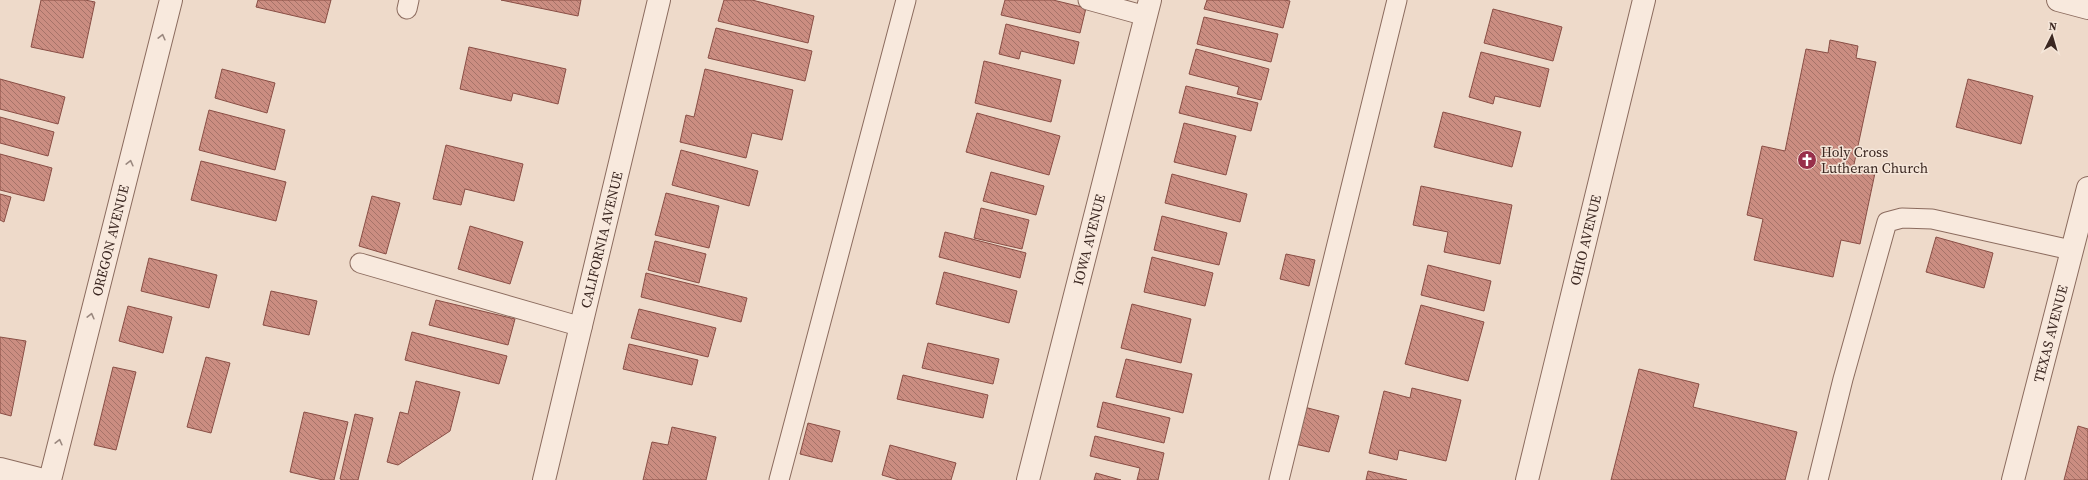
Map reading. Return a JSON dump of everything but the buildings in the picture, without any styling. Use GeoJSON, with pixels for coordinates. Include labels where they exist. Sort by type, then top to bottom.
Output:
{"type":"FeatureCollection","features":[{"type":"Feature","properties":{"kind":"street","name":"OREGON AVENUE"},"geometry":{"type":"LineString","coordinates":[[50,480],[171,0]]}},
{"type":"Feature","properties":{"kind":"street","name":"CALIFORNIA AVENUE"},"geometry":{"type":"LineString","coordinates":[[544,480],[660,0]]}},
{"type":"Feature","properties":{"kind":"street","name":"OHIO AVENUE"},"geometry":{"type":"LineString","coordinates":[[1527,480],[1644,0]]}},
{"type":"Feature","properties":{"kind":"street"},"geometry":{"type":"LineString","coordinates":[[2058,0],[2088,8]]}},
{"type":"Feature","properties":{"kind":"street","name":"IOWA AVENUE"},"geometry":{"type":"LineString","coordinates":[[1028,480],[1148,8]]}},
{"type":"Feature","properties":{"kind":"street","name":"TEXAS AVENUE"},"geometry":{"type":"LineString","coordinates":[[2013,480],[2088,188]]}},
{"type":"Feature","properties":{"kind":"street"},"geometry":{"type":"LineString","coordinates":[[0,469],[43,480]]}},
{"type":"Feature","properties":{"kind":"lane"},"geometry":{"type":"LineString","coordinates":[[779,480],[906,0]]}},
{"type":"Feature","properties":{"kind":"lane"},"geometry":{"type":"LineString","coordinates":[[1088,0],[1148,8]]}},
{"type":"Feature","properties":{"kind":"lane"},"geometry":{"type":"LineString","coordinates":[[1279,480],[1397,0]]}},
{"type":"Feature","properties":{"kind":"lane"},"geometry":{"type":"LineString","coordinates":[[1818,480],[1843,379],[1887,222],[1902,218],[1932,219],[2071,250]]}},
{"type":"Feature","properties":{"kind":"lane"},"geometry":{"type":"LineString","coordinates":[[360,263],[582,327]]}},
{"type":"Feature","properties":{"kind":"place","name":"Holy Cross Lutheran Church"},"geometry":{"type":"Point","coordinates":[1807,160]}}]}
